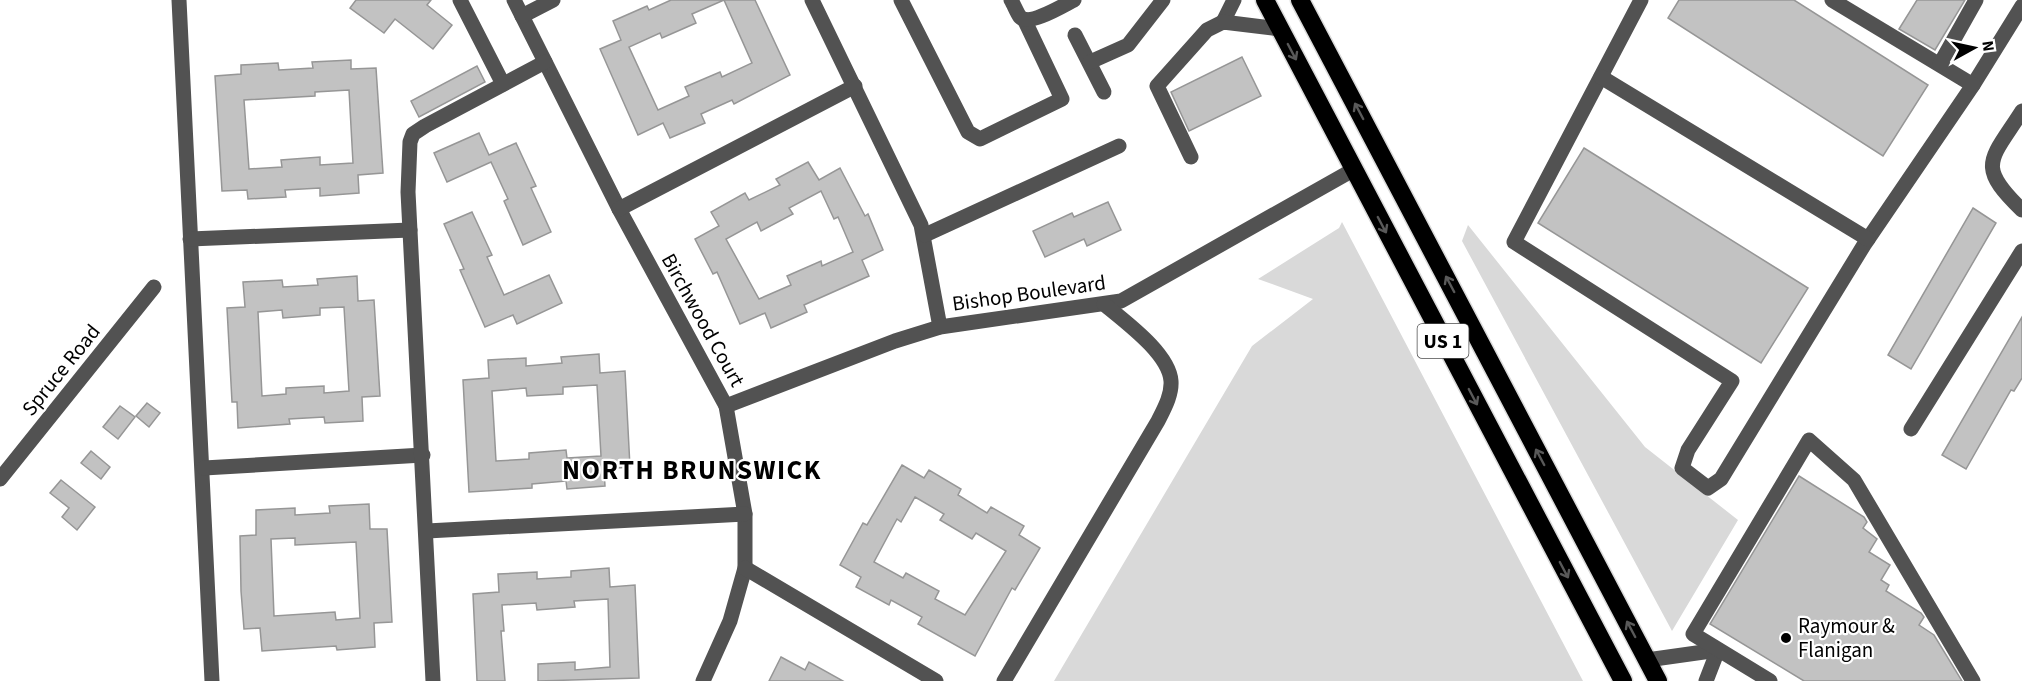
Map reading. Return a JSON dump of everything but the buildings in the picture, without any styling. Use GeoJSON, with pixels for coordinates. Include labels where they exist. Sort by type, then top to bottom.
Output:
{"type":"FeatureCollection","features":[{"type":"Feature","properties":{"kind":"highway","name":"US 1"},"geometry":{"type":"LineString","coordinates":[[1265,0],[1623,681]]}},
{"type":"Feature","properties":{"kind":"highway","name":"US 1"},"geometry":{"type":"LineString","coordinates":[[1300,0],[1659,681]]}},
{"type":"Feature","properties":{"kind":"street"},"geometry":{"type":"LineString","coordinates":[[179,0],[204,468],[212,681]]}},
{"type":"Feature","properties":{"kind":"street"},"geometry":{"type":"LineString","coordinates":[[460,0],[503,84]]}},
{"type":"Feature","properties":{"kind":"street","name":"Birchwood Court"},"geometry":{"type":"LineString","coordinates":[[513,0],[619,209],[726,406],[745,514],[745,568],[730,621],[703,681]]}},
{"type":"Feature","properties":{"kind":"street"},"geometry":{"type":"LineString","coordinates":[[522,16],[553,0]]}},
{"type":"Feature","properties":{"kind":"street"},"geometry":{"type":"LineString","coordinates":[[812,0],[925,235],[940,327]]}},
{"type":"Feature","properties":{"kind":"street"},"geometry":{"type":"LineString","coordinates":[[901,0],[968,132],[980,139],[1062,99],[1024,19],[1011,0]]}},
{"type":"Feature","properties":{"kind":"street"},"geometry":{"type":"LineString","coordinates":[[1024,19],[1046,14],[1074,0]]}},
{"type":"Feature","properties":{"kind":"street"},"geometry":{"type":"LineString","coordinates":[[1090,62],[1128,45],[1163,0]]}},
{"type":"Feature","properties":{"kind":"street"},"geometry":{"type":"LineString","coordinates":[[1223,22],[1234,0]]}},
{"type":"Feature","properties":{"kind":"street"},"geometry":{"type":"LineString","coordinates":[[1641,0],[1514,242],[1732,381],[1688,450],[1682,468],[1708,488],[1721,479],[1868,239],[1973,85],[2022,6]]}},
{"type":"Feature","properties":{"kind":"street"},"geometry":{"type":"LineString","coordinates":[[1832,0],[1973,85]]}},
{"type":"Feature","properties":{"kind":"street"},"geometry":{"type":"LineString","coordinates":[[1940,64],[1976,0]]}},
{"type":"Feature","properties":{"kind":"street"},"geometry":{"type":"LineString","coordinates":[[1191,157],[1157,86],[1207,30],[1223,22],[1280,30]]}},
{"type":"Feature","properties":{"kind":"street"},"geometry":{"type":"LineString","coordinates":[[1075,35],[1104,92]]}},
{"type":"Feature","properties":{"kind":"street"},"geometry":{"type":"LineString","coordinates":[[428,681],[433,681],[408,192],[410,142],[413,134],[545,62]]}},
{"type":"Feature","properties":{"kind":"street"},"geometry":{"type":"LineString","coordinates":[[1600,77],[1868,239]]}},
{"type":"Feature","properties":{"kind":"street"},"geometry":{"type":"LineString","coordinates":[[619,209],[855,86]]}},
{"type":"Feature","properties":{"kind":"street"},"geometry":{"type":"LineString","coordinates":[[2022,111],[1997,151],[1992,170],[1998,186],[2022,210]]}},
{"type":"Feature","properties":{"kind":"street"},"geometry":{"type":"LineString","coordinates":[[925,235],[1119,146]]}},
{"type":"Feature","properties":{"kind":"street","name":"Bishop Boulevard"},"geometry":{"type":"LineString","coordinates":[[726,406],[895,341],[940,327],[1121,302],[1353,170]]}},
{"type":"Feature","properties":{"kind":"street"},"geometry":{"type":"LineString","coordinates":[[190,239],[410,230]]}},
{"type":"Feature","properties":{"kind":"street"},"geometry":{"type":"LineString","coordinates":[[1911,429],[2022,252]]}},
{"type":"Feature","properties":{"kind":"street","name":"Spruce Road"},"geometry":{"type":"LineString","coordinates":[[0,479],[154,287]]}},
{"type":"Feature","properties":{"kind":"street"},"geometry":{"type":"LineString","coordinates":[[1004,681],[1158,421],[1171,388],[1170,373],[1158,354],[1104,304]]}},
{"type":"Feature","properties":{"kind":"street"},"geometry":{"type":"LineString","coordinates":[[1770,681],[1693,634],[1809,440],[1854,480],[1973,681]]}},
{"type":"Feature","properties":{"kind":"street"},"geometry":{"type":"LineString","coordinates":[[204,468],[423,455]]}},
{"type":"Feature","properties":{"kind":"street"},"geometry":{"type":"LineString","coordinates":[[427,531],[745,514]]}},
{"type":"Feature","properties":{"kind":"street"},"geometry":{"type":"LineString","coordinates":[[745,568],[936,681]]}},
{"type":"Feature","properties":{"kind":"street"},"geometry":{"type":"LineString","coordinates":[[1647,660],[1718,650]]}},
{"type":"Feature","properties":{"kind":"street"},"geometry":{"type":"LineString","coordinates":[[1706,681],[1718,650]]}},
{"type":"Feature","properties":{"kind":"shaded area"},"geometry":{"type":"Polygon","coordinates":[[[1342,222],[1583,681],[1054,681],[1252,346],[1313,299],[1258,279],[1339,228],[1342,222]]]}},
{"type":"Feature","properties":{"kind":"shaded area"},"geometry":{"type":"Polygon","coordinates":[[[1468,225],[1645,447],[1738,520],[1672,631],[1462,241],[1468,225]]]}},
{"type":"Feature","properties":{"kind":"place","name":"Raymour & Flanigan"},"geometry":{"type":"Point","coordinates":[1786,638]}},
{"type":"Feature","properties":{"kind":"district","name":"NORTH BRUNSWICK"},"geometry":{"type":"Point","coordinates":[692,470]}}]}
